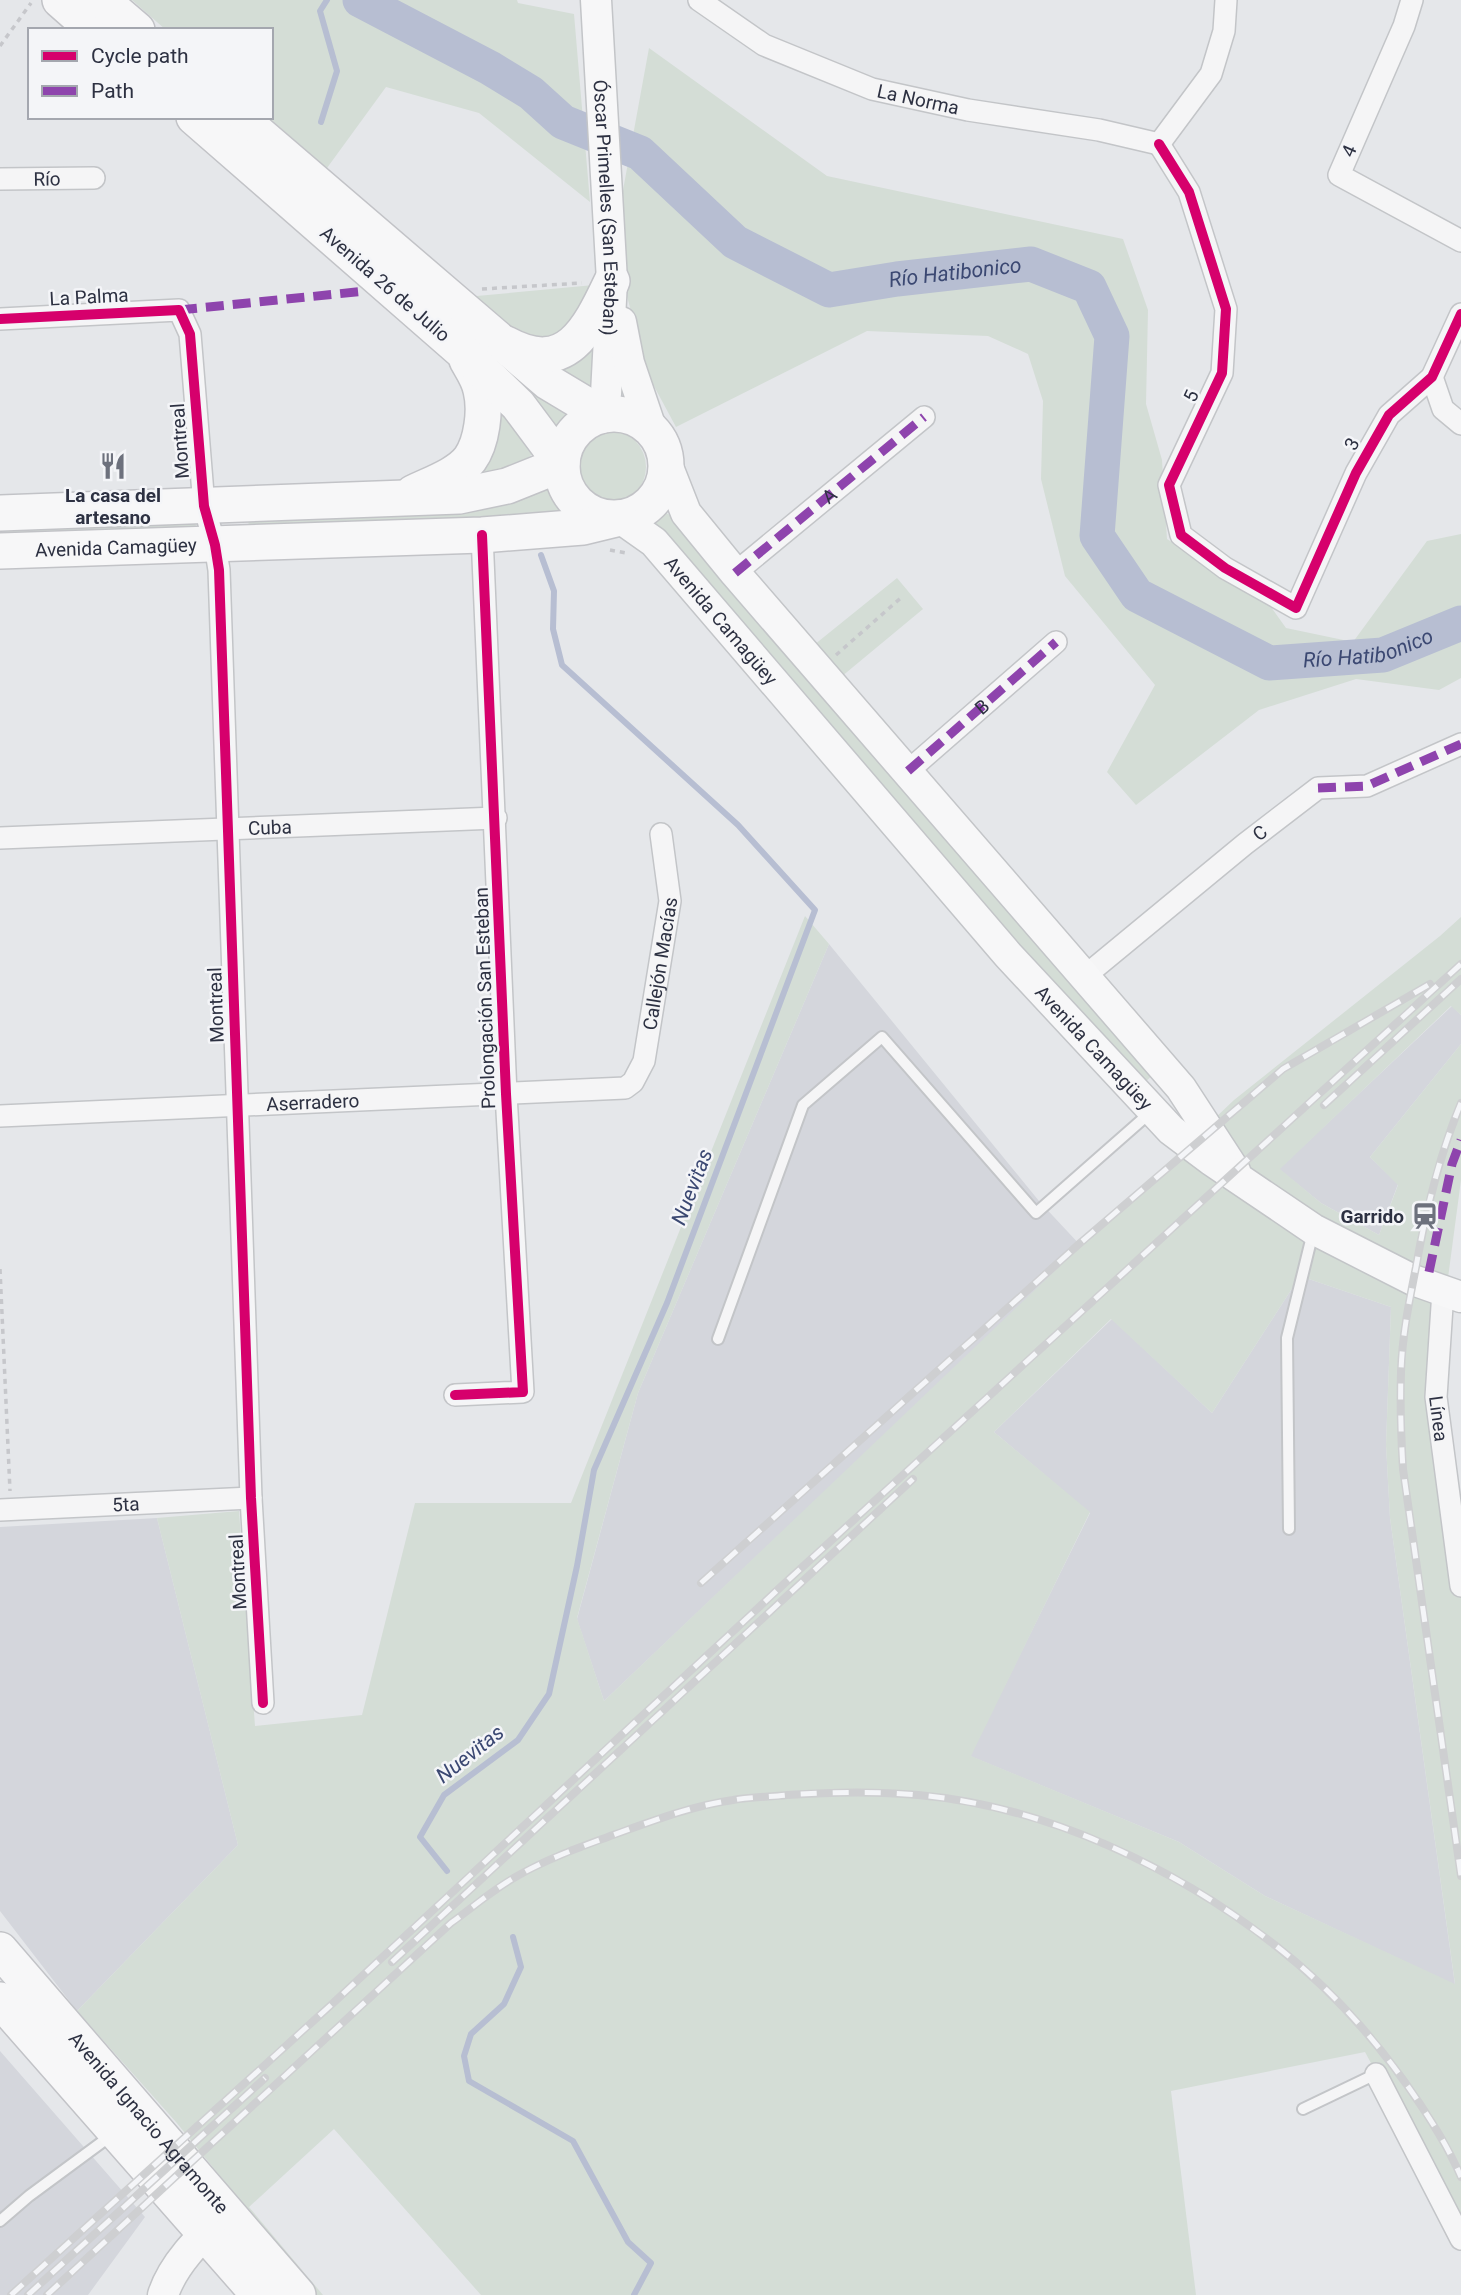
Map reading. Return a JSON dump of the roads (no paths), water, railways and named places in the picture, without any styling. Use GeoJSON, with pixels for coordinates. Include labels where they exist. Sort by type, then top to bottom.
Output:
{"type":"FeatureCollection","features":[{"type":"Feature","properties":{"kind":"main road"},"geometry":{"type":"LineString","coordinates":[[102,0],[135,28]]}},
{"type":"Feature","properties":{"kind":"main road"},"geometry":{"type":"LineString","coordinates":[[45,2],[90,28]]}},
{"type":"Feature","properties":{"kind":"main road","name":"Óscar Primelles (San Esteban)"},"geometry":{"type":"LineString","coordinates":[[598,13],[612,281],[603,415]]}},
{"type":"Feature","properties":{"kind":"main road","name":"Avenida 26 de Julio"},"geometry":{"type":"LineString","coordinates":[[196,119],[462,351],[518,405],[562,464]]}},
{"type":"Feature","properties":{"kind":"main road","name":"Avenida 26 de Julio"},"geometry":{"type":"LineString","coordinates":[[241,119],[548,382],[603,415]]}},
{"type":"Feature","properties":{"kind":"main road"},"geometry":{"type":"LineString","coordinates":[[498,340],[532,355],[550,354],[567,347],[577,341],[591,324],[612,281]]}},
{"type":"Feature","properties":{"kind":"main road","name":"Avenida Camagüey"},"geometry":{"type":"LineString","coordinates":[[612,281],[629,363],[686,513],[1181,1088],[1241,1180]]}},
{"type":"Feature","properties":{"kind":"main road"},"geometry":{"type":"LineString","coordinates":[[404,498],[453,473],[469,460],[479,440],[483,402],[481,387],[462,351]]}},
{"type":"Feature","properties":{"kind":"main road"},"geometry":{"type":"LineString","coordinates":[[603,415],[630,416],[642,422],[659,447],[664,478],[659,492],[649,505],[635,513],[620,518],[602,517],[586,510],[572,498],[564,482],[562,464],[565,447],[574,432],[587,421],[603,415]]}},
{"type":"Feature","properties":{"kind":"main road","name":"Avenida Camagüey"},"geometry":{"type":"LineString","coordinates":[[0,513],[459,496],[507,486],[562,464]]}},
{"type":"Feature","properties":{"kind":"main road","name":"Avenida Camagüey"},"geometry":{"type":"LineString","coordinates":[[0,551],[482,535],[583,527],[620,518],[654,542],[1008,955],[1152,1111],[1192,1147],[1313,1229],[1413,1280],[1452,1294]]}},
{"type":"Feature","properties":{"kind":"main road"},"geometry":{"type":"LineString","coordinates":[[1152,1111],[1181,1088]]}},
{"type":"Feature","properties":{"kind":"main road","name":"Avenida Ignacio Agramonte"},"geometry":{"type":"LineString","coordinates":[[0,1950],[128,2122],[216,2222],[298,2295]]}},
{"type":"Feature","properties":{"kind":"main road","name":"Avenida Ignacio Agramonte"},"geometry":{"type":"LineString","coordinates":[[0,2000],[128,2122]]}},
{"type":"Feature","properties":{"kind":"main road"},"geometry":{"type":"LineString","coordinates":[[162,2292],[192,2246],[216,2222]]}},
{"type":"Feature","properties":{"kind":"main road","name":"Avenida Ignacio Agramonte"},"geometry":{"type":"LineString","coordinates":[[216,2222],[259,2295]]}},
{"type":"Feature","properties":{"kind":"street","name":"La Norma"},"geometry":{"type":"LineString","coordinates":[[699,0],[764,45],[872,89],[968,110],[1099,130],[1159,144]]}},
{"type":"Feature","properties":{"kind":"street"},"geometry":{"type":"LineString","coordinates":[[1159,144],[1211,74],[1224,31],[1226,0]]}},
{"type":"Feature","properties":{"kind":"street","name":"4"},"geometry":{"type":"LineString","coordinates":[[1412,0],[1404,26],[1339,175],[1461,241]]}},
{"type":"Feature","properties":{"kind":"street","name":"5"},"geometry":{"type":"LineString","coordinates":[[1159,144],[1189,192],[1226,309],[1222,373],[1169,485],[1181,534],[1224,568],[1296,608]]}},
{"type":"Feature","properties":{"kind":"street","name":"Río"},"geometry":{"type":"LineString","coordinates":[[0,179],[94,178]]}},
{"type":"Feature","properties":{"kind":"street","name":"La Palma"},"geometry":{"type":"LineString","coordinates":[[0,319],[180,310]]}},
{"type":"Feature","properties":{"kind":"street","name":"Montreal"},"geometry":{"type":"LineString","coordinates":[[180,310],[190,334],[204,506],[219,570],[251,1498],[263,1703]]}},
{"type":"Feature","properties":{"kind":"street","name":"3"},"geometry":{"type":"LineString","coordinates":[[1296,608],[1356,473],[1388,415],[1432,377],[1461,313]]}},
{"type":"Feature","properties":{"kind":"street"},"geometry":{"type":"LineString","coordinates":[[1432,377],[1443,409],[1461,424]]}},
{"type":"Feature","properties":{"kind":"street","name":"A"},"geometry":{"type":"LineString","coordinates":[[735,573],[924,417]]}},
{"type":"Feature","properties":{"kind":"street","name":"Prolongación San Esteban"},"geometry":{"type":"LineString","coordinates":[[455,1395],[523,1392],[506,1094],[482,535]]}},
{"type":"Feature","properties":{"kind":"street","name":"B"},"geometry":{"type":"LineString","coordinates":[[908,772],[1056,642]]}},
{"type":"Feature","properties":{"kind":"street","name":"C"},"geometry":{"type":"LineString","coordinates":[[1085,976],[1245,844],[1318,788],[1367,786],[1461,744]]}},
{"type":"Feature","properties":{"kind":"street","name":"Cuba"},"geometry":{"type":"LineString","coordinates":[[0,838],[228,831],[496,818]]}},
{"type":"Feature","properties":{"kind":"street","name":"Callejón Macías"},"geometry":{"type":"LineString","coordinates":[[625,1088],[633,1082],[644,1062],[670,901],[662,834]]}},
{"type":"Feature","properties":{"kind":"street","name":"Aserradero"},"geometry":{"type":"LineString","coordinates":[[0,1116],[625,1088]]}},
{"type":"Feature","properties":{"kind":"street","name":"Línea"},"geometry":{"type":"LineString","coordinates":[[1452,1294],[1436,1396],[1461,1586]]}},
{"type":"Feature","properties":{"kind":"street","name":"5ta"},"geometry":{"type":"LineString","coordinates":[[5,1510],[251,1498]]}},
{"type":"Feature","properties":{"kind":"street"},"geometry":{"type":"LineString","coordinates":[[1376,2074],[1461,2239]]}},
{"type":"Feature","properties":{"kind":"lane"},"geometry":{"type":"LineString","coordinates":[[718,1339],[803,1105],[882,1037],[1036,1213],[1152,1111]]}},
{"type":"Feature","properties":{"kind":"lane"},"geometry":{"type":"LineString","coordinates":[[1289,1529],[1287,1338],[1313,1229]]}},
{"type":"Feature","properties":{"kind":"lane"},"geometry":{"type":"LineString","coordinates":[[1303,2109],[1376,2074]]}},
{"type":"Feature","properties":{"kind":"lane"},"geometry":{"type":"LineString","coordinates":[[0,2221],[128,2122]]}},
{"type":"Feature","properties":{"kind":"waterway"},"geometry":{"type":"LineString","coordinates":[[321,122],[337,71],[320,11],[327,0]]}},
{"type":"Feature","properties":{"kind":"waterway","name":"Río Hatibonico"},"geometry":{"type":"LineString","coordinates":[[360,0],[490,68],[531,93],[563,122],[640,153],[735,242],[829,290],[897,279],[1031,264],[1089,287],[1112,336],[1097,536],[1137,595],[1269,663],[1383,655],[1461,623]]}},
{"type":"Feature","properties":{"kind":"waterway","name":"Nuevitas"},"geometry":{"type":"LineString","coordinates":[[447,1871],[420,1837],[444,1795],[518,1740],[549,1694],[577,1566],[594,1470],[667,1303],[815,910],[738,825],[562,665],[553,629],[554,591],[541,555]]}},
{"type":"Feature","properties":{"kind":"waterway","name":"Nuevitas"},"geometry":{"type":"LineString","coordinates":[[513,1937],[521,1967],[504,2004],[471,2034],[464,2056],[469,2081],[573,2141],[628,2242],[651,2263],[634,2295]]}},
{"type":"Feature","properties":{"kind":"railway"},"geometry":{"type":"LineString","coordinates":[[11,2295],[331,2005],[786,1582],[1461,964]]}},
{"type":"Feature","properties":{"kind":"railway"},"geometry":{"type":"LineString","coordinates":[[1324,1105],[1461,979]]}},
{"type":"Feature","properties":{"kind":"railway"},"geometry":{"type":"LineString","coordinates":[[701,1583],[1079,1244],[1283,1069],[1430,984]]}},
{"type":"Feature","properties":{"kind":"railway"},"geometry":{"type":"LineString","coordinates":[[1461,1103],[1440,1163],[1424,1225],[1404,1333],[1401,1397],[1403,1469],[1461,1876]]}},
{"type":"Feature","properties":{"kind":"railway"},"geometry":{"type":"LineString","coordinates":[[392,1962],[913,1479]]}},
{"type":"Feature","properties":{"kind":"railway"},"geometry":{"type":"LineString","coordinates":[[47,2295],[451,1923],[510,1880],[565,1853],[657,1819],[717,1803],[753,1798],[869,1792],[966,1801],[1061,1827],[1108,1845],[1153,1867],[1196,1891],[1276,1946],[1337,2000],[1405,2082],[1437,2131],[1461,2177]]}},
{"type":"Feature","properties":{"kind":"railway"},"geometry":{"type":"LineString","coordinates":[[28,2295],[265,2078]]}},
{"type":"Feature","properties":{"kind":"place","name":"La casa del artesano"},"geometry":{"type":"Point","coordinates":[113,466]}},
{"type":"Feature","properties":{"kind":"place","name":"Garrido"},"geometry":{"type":"Point","coordinates":[1425,1216]}}]}
